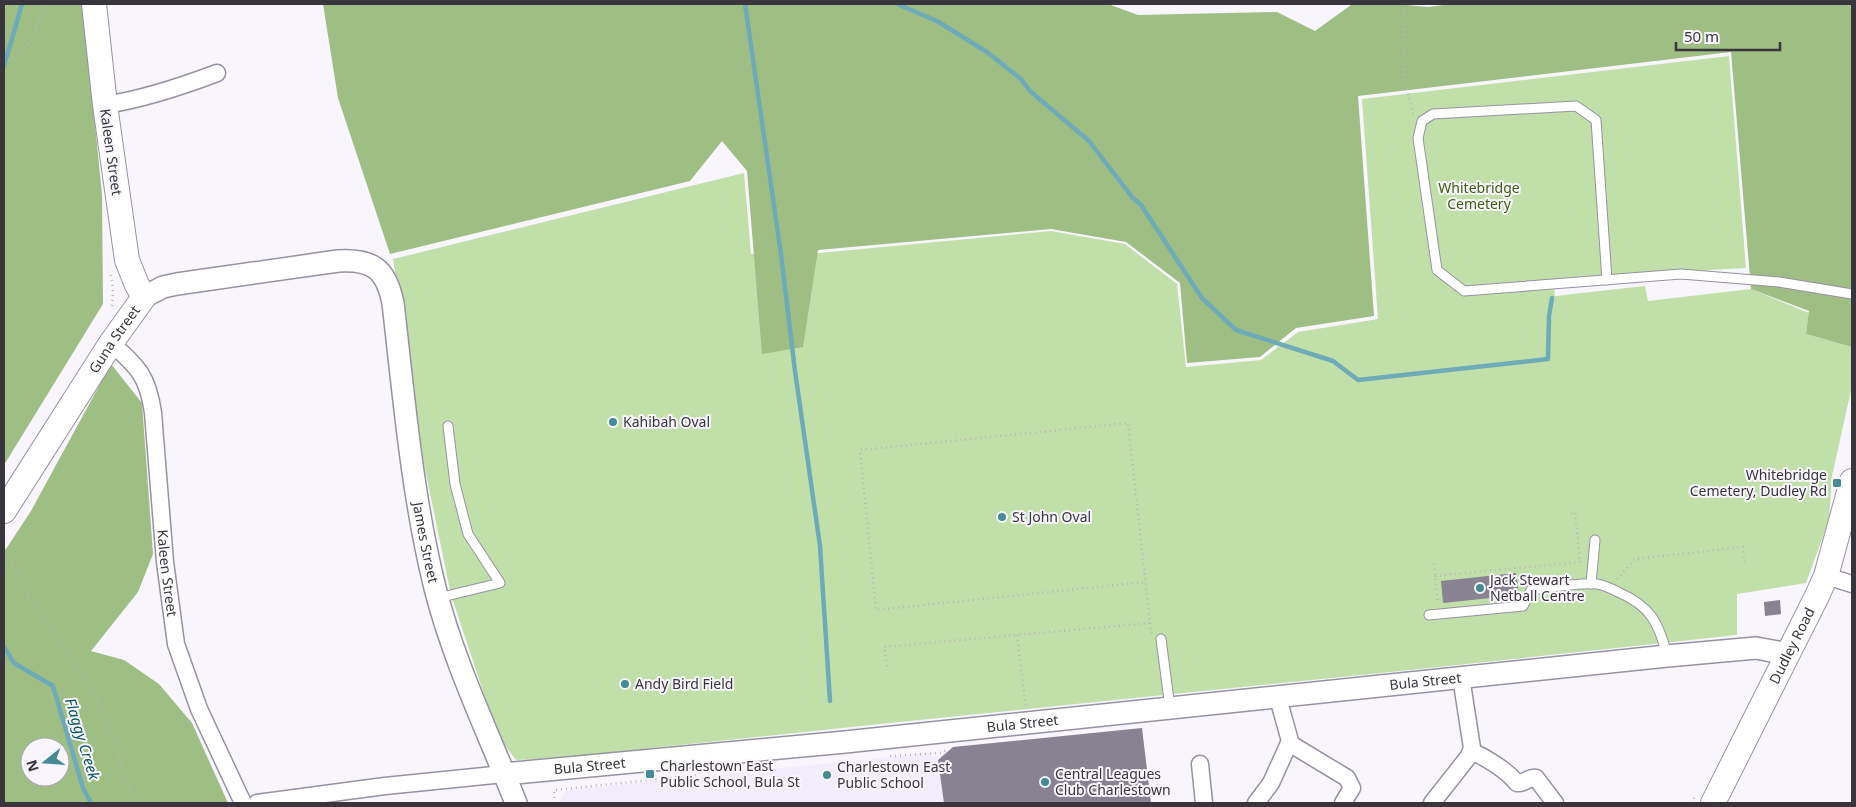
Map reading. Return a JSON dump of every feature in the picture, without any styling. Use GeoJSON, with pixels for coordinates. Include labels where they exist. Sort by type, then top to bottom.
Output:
{"type":"FeatureCollection","features":[{"type":"Feature","properties":{"kind":"main road","name":"Kaleen Street"},"geometry":{"type":"LineString","coordinates":[[94,4],[104,104],[127,260],[137,285],[144,296]]}},
{"type":"Feature","properties":{"kind":"main road","name":"Guna Street"},"geometry":{"type":"LineString","coordinates":[[4,511],[111,343],[144,296]]}},
{"type":"Feature","properties":{"kind":"main road","name":"Dudley Road"},"geometry":{"type":"LineString","coordinates":[[1706,797],[1788,654],[1826,576],[1852,481]]}},
{"type":"Feature","properties":{"kind":"street"},"geometry":{"type":"LineString","coordinates":[[104,104],[172,90],[217,73]]}},
{"type":"Feature","properties":{"kind":"street","name":"Guna Street"},"geometry":{"type":"LineString","coordinates":[[144,296],[163,287],[176,284],[338,261],[362,261],[380,270]]}},
{"type":"Feature","properties":{"kind":"street","name":"James Street"},"geometry":{"type":"LineString","coordinates":[[380,270],[390,286],[416,490],[438,598],[461,671],[516,803]]}},
{"type":"Feature","properties":{"kind":"street","name":"Kaleen Street"},"geometry":{"type":"LineString","coordinates":[[111,343],[132,362],[143,376],[150,391],[165,562],[176,644],[200,709],[243,803]]}},
{"type":"Feature","properties":{"kind":"street"},"geometry":{"type":"LineString","coordinates":[[1826,576],[1852,584]]}},
{"type":"Feature","properties":{"kind":"street","name":"Bula Street"},"geometry":{"type":"LineString","coordinates":[[257,803],[385,786],[1278,698],[1667,656],[1756,648],[1788,654]]}},
{"type":"Feature","properties":{"kind":"street"},"geometry":{"type":"LineString","coordinates":[[1432,803],[1469,756],[1471,750],[1471,737],[1461,677]]}},
{"type":"Feature","properties":{"kind":"street"},"geometry":{"type":"LineString","coordinates":[[1256,803],[1270,783],[1290,741],[1278,698]]}},
{"type":"Feature","properties":{"kind":"street"},"geometry":{"type":"LineString","coordinates":[[1289,743],[1347,778],[1352,788],[1343,803]]}},
{"type":"Feature","properties":{"kind":"street"},"geometry":{"type":"LineString","coordinates":[[1471,750],[1511,776],[1517,783],[1523,783],[1531,778],[1536,778],[1556,803]]}},
{"type":"Feature","properties":{"kind":"street"},"geometry":{"type":"LineString","coordinates":[[1200,764],[1204,803]]}},
{"type":"Feature","properties":{"kind":"lane"},"geometry":{"type":"LineString","coordinates":[[1607,280],[1596,120],[1576,106],[1433,114],[1422,122],[1418,138],[1437,270],[1464,291],[1607,280],[1681,274],[1779,282],[1852,294]]}},
{"type":"Feature","properties":{"kind":"lane"},"geometry":{"type":"LineString","coordinates":[[438,598],[500,583],[468,534],[455,484],[448,426]]}},
{"type":"Feature","properties":{"kind":"lane"},"geometry":{"type":"LineString","coordinates":[[1591,584],[1594,540]]}},
{"type":"Feature","properties":{"kind":"lane"},"geometry":{"type":"LineString","coordinates":[[1429,615],[1524,606],[1531,590],[1598,584],[1636,600],[1647,610],[1658,627],[1667,656]]}},
{"type":"Feature","properties":{"kind":"lane"},"geometry":{"type":"LineString","coordinates":[[1161,639],[1170,708]]}},
{"type":"Feature","properties":{"kind":"path"},"geometry":{"type":"LineString","coordinates":[[4,58],[8,60],[21,53],[31,40],[45,4]]}},
{"type":"Feature","properties":{"kind":"path"},"geometry":{"type":"LineString","coordinates":[[1404,4],[1405,80],[1413,113],[1422,122]]}},
{"type":"Feature","properties":{"kind":"path"},"geometry":{"type":"LineString","coordinates":[[111,273],[113,289],[112,314]]}},
{"type":"Feature","properties":{"kind":"path"},"geometry":{"type":"LineString","coordinates":[[887,666],[884,647],[1150,623],[1146,582],[1128,423],[860,450],[876,610],[1146,582]]}},
{"type":"Feature","properties":{"kind":"path"},"geometry":{"type":"LineString","coordinates":[[1571,512],[1575,512],[1581,566]]}},
{"type":"Feature","properties":{"kind":"path"},"geometry":{"type":"LineString","coordinates":[[1614,579],[1635,559],[1743,547],[1745,566]]}},
{"type":"Feature","properties":{"kind":"path"},"geometry":{"type":"LineString","coordinates":[[4,548],[31,601],[60,640],[95,694],[108,725],[133,803]]}},
{"type":"Feature","properties":{"kind":"path"},"geometry":{"type":"LineString","coordinates":[[1435,576],[1580,562]]}},
{"type":"Feature","properties":{"kind":"path"},"geometry":{"type":"LineString","coordinates":[[1434,564],[1439,614]]}},
{"type":"Feature","properties":{"kind":"path"},"geometry":{"type":"LineString","coordinates":[[1017,635],[1027,723]]}},
{"type":"Feature","properties":{"kind":"path"},"geometry":{"type":"LineString","coordinates":[[883,757],[941,753],[953,747]]}},
{"type":"Feature","properties":{"kind":"path"},"geometry":{"type":"LineString","coordinates":[[555,803],[554,790],[699,775]]}},
{"type":"Feature","properties":{"kind":"path"},"geometry":{"type":"LineString","coordinates":[[1691,803],[1706,797]]}},
{"type":"Feature","properties":{"kind":"shaded area","name":"Charlestown East Public School"},"geometry":{"type":"Polygon","coordinates":[[[929,753],[938,760],[944,803],[561,803],[561,799],[567,790],[929,753]]]}},
{"type":"Feature","properties":{"kind":"green space"},"geometry":{"type":"Polygon","coordinates":[[[4,4],[83,4],[102,195],[103,304],[4,465],[4,4]]]}},
{"type":"Feature","properties":{"kind":"green space"},"geometry":{"type":"Polygon","coordinates":[[[323,4],[1108,4],[1138,15],[1277,12],[1315,31],[1351,5],[1395,4],[1428,7],[1451,4],[1852,4],[1852,347],[1806,334],[1809,311],[1751,289],[1731,52],[1358,96],[1374,316],[1296,328],[1260,357],[1187,363],[1180,283],[1126,242],[1051,229],[818,250],[803,347],[762,354],[747,171],[722,141],[690,181],[390,254],[338,98],[323,4]]]}},
{"type":"Feature","properties":{"kind":"green space","name":"Whitebridge Cemetery"},"geometry":{"type":"Polygon","coordinates":[[[1729,56],[1746,268],[1553,279],[1555,296],[1645,286],[1648,301],[1751,289],[1809,313],[1806,334],[1852,347],[1852,386],[1832,476],[1829,520],[1806,583],[1737,594],[1737,635],[557,758],[516,760],[498,736],[451,595],[424,464],[393,259],[744,173],[751,254],[819,253],[1051,231],[1125,244],[1177,284],[1186,367],[1261,360],[1298,332],[1378,319],[1362,99],[1729,56]]]}},
{"type":"Feature","properties":{"kind":"green space"},"geometry":{"type":"Polygon","coordinates":[[[111,364],[142,403],[153,554],[138,592],[91,651],[124,660],[159,684],[192,723],[228,803],[4,803],[4,552],[31,511],[111,364]]]}},
{"type":"Feature","properties":{"kind":"building","name":"Jack Stewart Netball Centre"},"geometry":{"type":"Polygon","coordinates":[[[1516,573],[1519,595],[1443,603],[1441,581],[1516,573]]]}},
{"type":"Feature","properties":{"kind":"building"},"geometry":{"type":"Polygon","coordinates":[[[1780,600],[1781,614],[1765,616],[1764,602],[1780,600]]]}},
{"type":"Feature","properties":{"kind":"building","name":"Central Leagues Club Charlestown"},"geometry":{"type":"Polygon","coordinates":[[[1142,728],[1151,803],[944,803],[938,760],[953,747],[1142,728]]]}},
{"type":"Feature","properties":{"kind":"waterway","name":"Flaggy Creek"},"geometry":{"type":"LineString","coordinates":[[4,66],[22,4]]}},
{"type":"Feature","properties":{"kind":"waterway"},"geometry":{"type":"LineString","coordinates":[[745,4],[820,546],[830,701]]}},
{"type":"Feature","properties":{"kind":"waterway"},"geometry":{"type":"LineString","coordinates":[[897,4],[937,21],[987,52],[1021,79],[1030,91],[1089,141],[1132,197],[1141,205],[1202,298],[1236,330],[1333,361],[1358,380],[1548,359],[1549,316],[1552,298]]}},
{"type":"Feature","properties":{"kind":"waterway","name":"Flaggy Creek"},"geometry":{"type":"LineString","coordinates":[[4,647],[14,663],[53,686],[83,788],[91,803]]}},
{"type":"Feature","properties":{"kind":"place","name":"Kahibah Oval"},"geometry":{"type":"Point","coordinates":[613,422]}},
{"type":"Feature","properties":{"kind":"place","name":"Whitebridge Cemetery, Dudley Rd"},"geometry":{"type":"Point","coordinates":[1837,483]}},
{"type":"Feature","properties":{"kind":"place","name":"St John Oval"},"geometry":{"type":"Point","coordinates":[1002,517]}},
{"type":"Feature","properties":{"kind":"place","name":"Jack Stewart Netball Centre"},"geometry":{"type":"Point","coordinates":[1480,588]}},
{"type":"Feature","properties":{"kind":"place","name":"Andy Bird Field"},"geometry":{"type":"Point","coordinates":[625,684]}},
{"type":"Feature","properties":{"kind":"place","name":"Charlestown East Public School, Bula St"},"geometry":{"type":"Point","coordinates":[650,774]}},
{"type":"Feature","properties":{"kind":"place","name":"Charlestown East Public School"},"geometry":{"type":"Point","coordinates":[827,775]}},
{"type":"Feature","properties":{"kind":"place","name":"Central Leagues Club Charlestown"},"geometry":{"type":"Point","coordinates":[1045,782]}}]}
